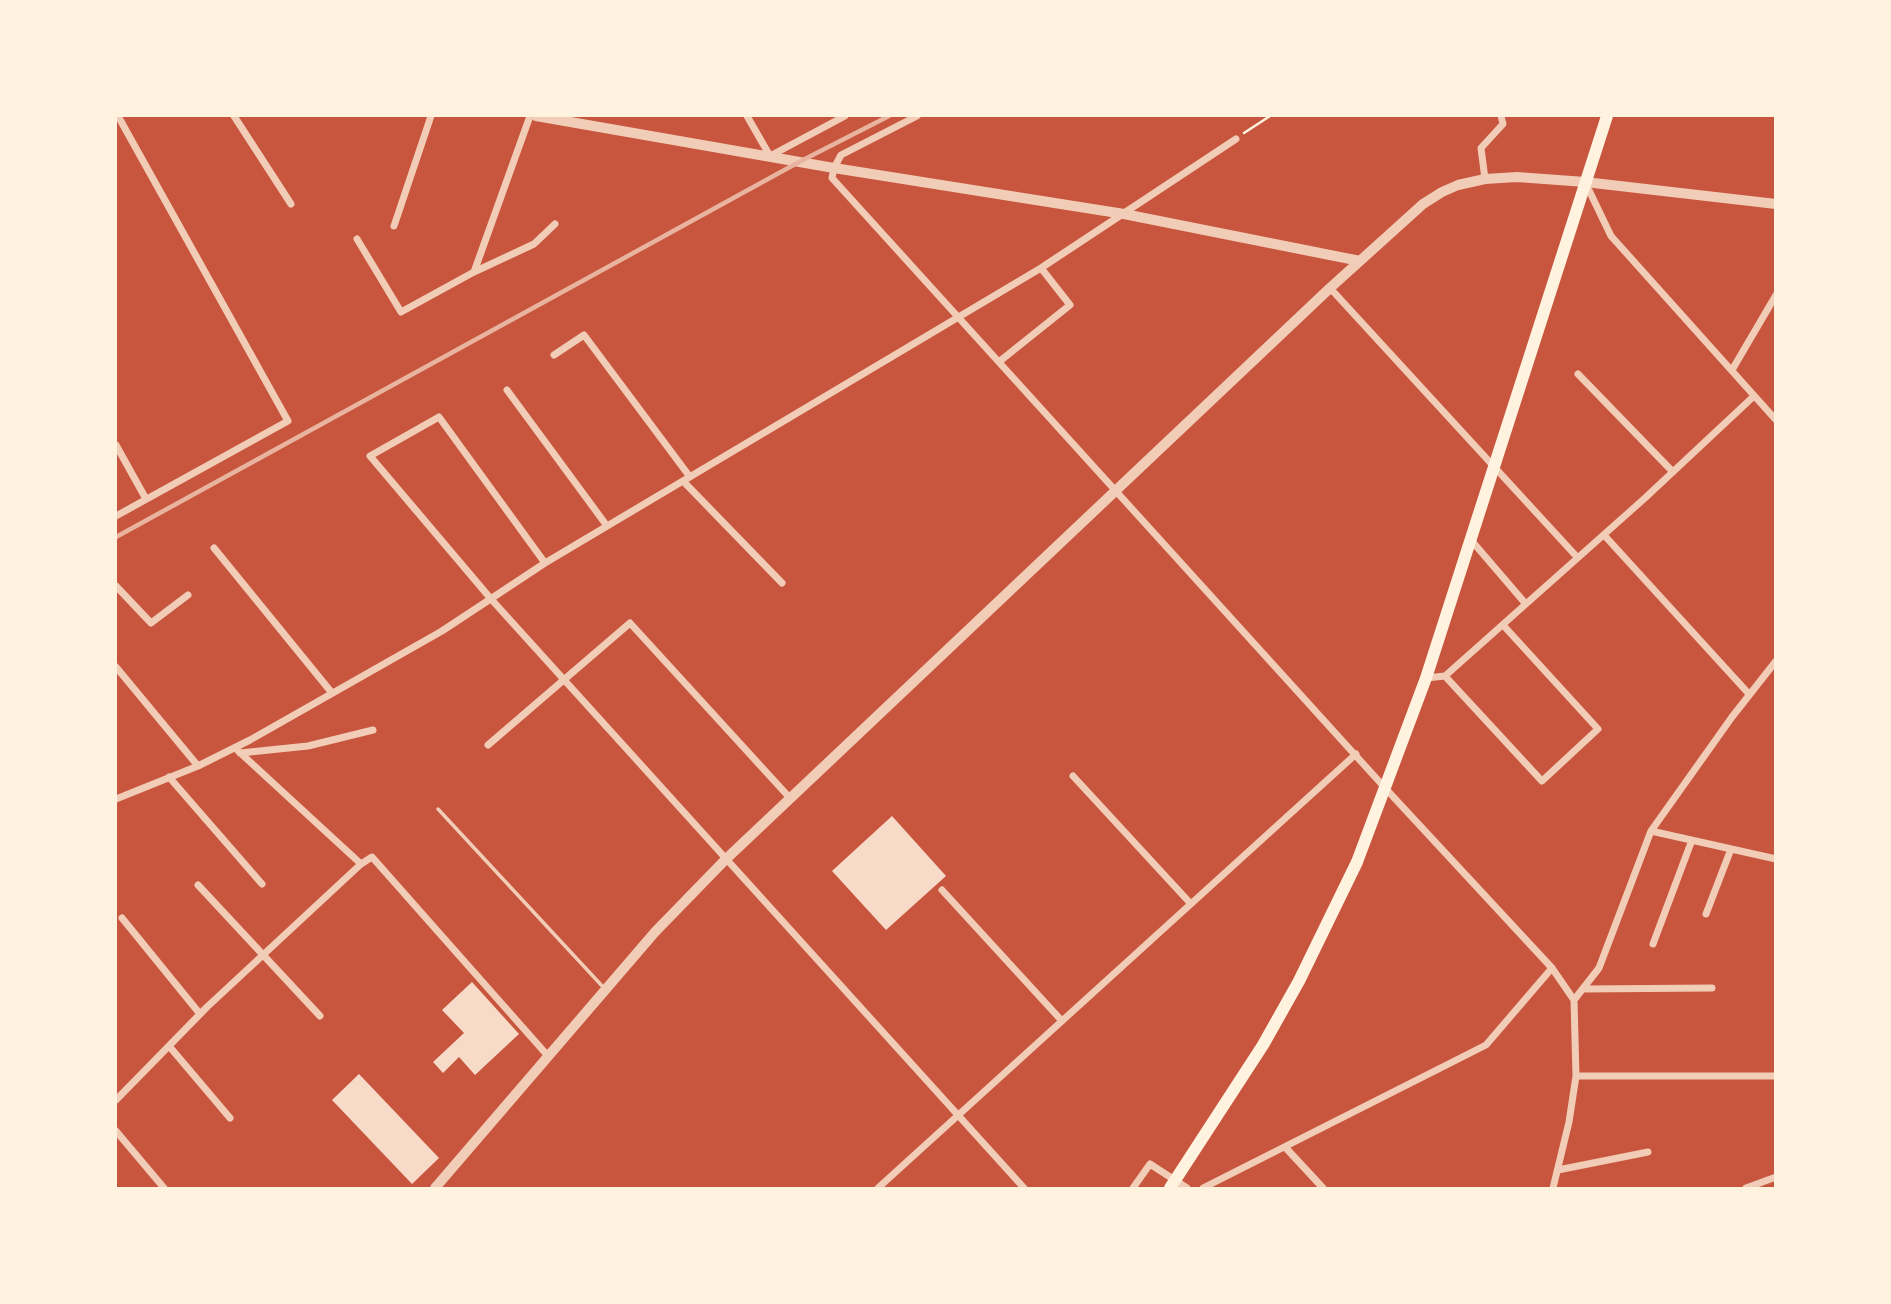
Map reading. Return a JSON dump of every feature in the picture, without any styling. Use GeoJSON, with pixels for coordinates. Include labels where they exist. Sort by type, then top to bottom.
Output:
{"type":"FeatureCollection","features":[{"type":"Feature","properties":{"kind":"main road"},"geometry":{"type":"LineString","coordinates":[[1172,1185],[1263,1045],[1299,981],[1357,862],[1426,678],[1607,116]]}},
{"type":"Feature","properties":{"kind":"street"},"geometry":{"type":"LineString","coordinates":[[116,516],[288,421],[119,127],[118,116]]}},
{"type":"Feature","properties":{"kind":"street"},"geometry":{"type":"LineString","coordinates":[[234,116],[290,204]]}},
{"type":"Feature","properties":{"kind":"street"},"geometry":{"type":"LineString","coordinates":[[394,226],[431,116]]}},
{"type":"Feature","properties":{"kind":"street"},"geometry":{"type":"LineString","coordinates":[[474,272],[530,116]]}},
{"type":"Feature","properties":{"kind":"street"},"geometry":{"type":"LineString","coordinates":[[536,116],[834,168],[1124,214],[1360,261]]}},
{"type":"Feature","properties":{"kind":"street"},"geometry":{"type":"LineString","coordinates":[[747,116],[769,156]]}},
{"type":"Feature","properties":{"kind":"street"},"geometry":{"type":"LineString","coordinates":[[769,156],[845,116]]}},
{"type":"Feature","properties":{"kind":"street"},"geometry":{"type":"LineString","coordinates":[[917,116],[841,155],[832,178],[1386,789],[1552,968],[1574,1000],[1576,1076],[1569,1122],[1553,1188]]}},
{"type":"Feature","properties":{"kind":"street"},"geometry":{"type":"LineString","coordinates":[[1485,179],[1481,148],[1503,124],[1501,116]]}},
{"type":"Feature","properties":{"kind":"street"},"geometry":{"type":"LineString","coordinates":[[116,799],[237,750],[442,631],[545,563],[1041,268],[1236,139]]}},
{"type":"Feature","properties":{"kind":"street"},"geometry":{"type":"LineString","coordinates":[[435,1188],[655,932],[725,860],[1115,490],[1423,204],[1450,189],[1485,179],[1517,177],[1776,204]]}},
{"type":"Feature","properties":{"kind":"street"},"geometry":{"type":"LineString","coordinates":[[1585,182],[1611,236],[1776,420]]}},
{"type":"Feature","properties":{"kind":"street"},"geometry":{"type":"LineString","coordinates":[[357,239],[401,312],[474,272],[534,244],[555,224]]}},
{"type":"Feature","properties":{"kind":"street"},"geometry":{"type":"LineString","coordinates":[[1000,361],[1070,305],[1041,268]]}},
{"type":"Feature","properties":{"kind":"street"},"geometry":{"type":"LineString","coordinates":[[1330,288],[1577,557]]}},
{"type":"Feature","properties":{"kind":"street"},"geometry":{"type":"LineString","coordinates":[[1732,370],[1776,295]]}},
{"type":"Feature","properties":{"kind":"street"},"geometry":{"type":"LineString","coordinates":[[554,355],[584,335],[687,479],[782,583]]}},
{"type":"Feature","properties":{"kind":"street"},"geometry":{"type":"LineString","coordinates":[[1578,374],[1673,472]]}},
{"type":"Feature","properties":{"kind":"street"},"geometry":{"type":"LineString","coordinates":[[507,390],[607,526]]}},
{"type":"Feature","properties":{"kind":"street"},"geometry":{"type":"LineString","coordinates":[[1426,678],[1445,676],[1604,535],[1754,396]]}},
{"type":"Feature","properties":{"kind":"street"},"geometry":{"type":"LineString","coordinates":[[545,563],[439,417],[370,456],[491,600],[1024,1188]]}},
{"type":"Feature","properties":{"kind":"street"},"geometry":{"type":"LineString","coordinates":[[116,444],[146,499]]}},
{"type":"Feature","properties":{"kind":"street"},"geometry":{"type":"LineString","coordinates":[[1604,535],[1749,694]]}},
{"type":"Feature","properties":{"kind":"street"},"geometry":{"type":"LineString","coordinates":[[1470,539],[1525,603]]}},
{"type":"Feature","properties":{"kind":"street"},"geometry":{"type":"LineString","coordinates":[[214,548],[332,693]]}},
{"type":"Feature","properties":{"kind":"street"},"geometry":{"type":"LineString","coordinates":[[116,586],[151,623],[188,595]]}},
{"type":"Feature","properties":{"kind":"street"},"geometry":{"type":"LineString","coordinates":[[488,745],[631,623],[789,797]]}},
{"type":"Feature","properties":{"kind":"street"},"geometry":{"type":"LineString","coordinates":[[1445,676],[1542,780],[1598,729],[1503,625]]}},
{"type":"Feature","properties":{"kind":"street"},"geometry":{"type":"LineString","coordinates":[[1574,1000],[1599,968],[1651,831],[1749,694],[1776,662]]}},
{"type":"Feature","properties":{"kind":"street"},"geometry":{"type":"LineString","coordinates":[[116,667],[198,766]]}},
{"type":"Feature","properties":{"kind":"street"},"geometry":{"type":"LineString","coordinates":[[237,750],[308,746],[373,730]]}},
{"type":"Feature","properties":{"kind":"street"},"geometry":{"type":"LineString","coordinates":[[237,750],[361,864]]}},
{"type":"Feature","properties":{"kind":"street"},"geometry":{"type":"LineString","coordinates":[[877,1188],[1356,754]]}},
{"type":"Feature","properties":{"kind":"street"},"geometry":{"type":"LineString","coordinates":[[1073,776],[1191,904]]}},
{"type":"Feature","properties":{"kind":"street"},"geometry":{"type":"LineString","coordinates":[[169,777],[262,884]]}},
{"type":"Feature","properties":{"kind":"street"},"geometry":{"type":"LineString","coordinates":[[1651,831],[1776,859]]}},
{"type":"Feature","properties":{"kind":"street"},"geometry":{"type":"LineString","coordinates":[[1653,944],[1692,840]]}},
{"type":"Feature","properties":{"kind":"street"},"geometry":{"type":"LineString","coordinates":[[1706,914],[1731,849]]}},
{"type":"Feature","properties":{"kind":"street"},"geometry":{"type":"LineString","coordinates":[[116,1100],[200,1014],[361,864],[372,857],[548,1056]]}},
{"type":"Feature","properties":{"kind":"street"},"geometry":{"type":"LineString","coordinates":[[198,885],[320,1016]]}},
{"type":"Feature","properties":{"kind":"street"},"geometry":{"type":"LineString","coordinates":[[942,890],[1062,1021]]}},
{"type":"Feature","properties":{"kind":"street"},"geometry":{"type":"LineString","coordinates":[[122,918],[200,1014]]}},
{"type":"Feature","properties":{"kind":"street"},"geometry":{"type":"LineString","coordinates":[[1203,1188],[1486,1045],[1552,968]]}},
{"type":"Feature","properties":{"kind":"street"},"geometry":{"type":"LineString","coordinates":[[1583,989],[1712,988]]}},
{"type":"Feature","properties":{"kind":"street"},"geometry":{"type":"LineString","coordinates":[[169,1046],[230,1118]]}},
{"type":"Feature","properties":{"kind":"street"},"geometry":{"type":"LineString","coordinates":[[1576,1076],[1776,1076]]}},
{"type":"Feature","properties":{"kind":"street"},"geometry":{"type":"LineString","coordinates":[[116,1131],[164,1188]]}},
{"type":"Feature","properties":{"kind":"street"},"geometry":{"type":"LineString","coordinates":[[1285,1147],[1324,1188]]}},
{"type":"Feature","properties":{"kind":"street"},"geometry":{"type":"LineString","coordinates":[[1558,1170],[1648,1152]]}},
{"type":"Feature","properties":{"kind":"street"},"geometry":{"type":"LineString","coordinates":[[1133,1188],[1150,1164],[1172,1185],[1187,1188]]}},
{"type":"Feature","properties":{"kind":"street"},"geometry":{"type":"LineString","coordinates":[[1745,1188],[1776,1177]]}},
{"type":"Feature","properties":{"kind":"lane"},"geometry":{"type":"LineString","coordinates":[[438,809],[605,990]]}},
{"type":"Feature","properties":{"kind":"path"},"geometry":{"type":"LineString","coordinates":[[1236,139],[1270,116]]}},
{"type":"Feature","properties":{"kind":"building"},"geometry":{"type":"Polygon","coordinates":[[[892,816],[946,876],[886,930],[832,871],[892,816]]]}},
{"type":"Feature","properties":{"kind":"building"},"geometry":{"type":"Polygon","coordinates":[[[472,982],[519,1034],[475,1075],[459,1057],[443,1073],[433,1062],[464,1033],[442,1010],[472,982]]]}},
{"type":"Feature","properties":{"kind":"building"},"geometry":{"type":"Polygon","coordinates":[[[359,1074],[439,1158],[412,1184],[332,1100],[359,1074]]]}},
{"type":"Feature","properties":{"kind":"railway"},"geometry":{"type":"LineString","coordinates":[[116,537],[799,162],[889,116]]}}]}
